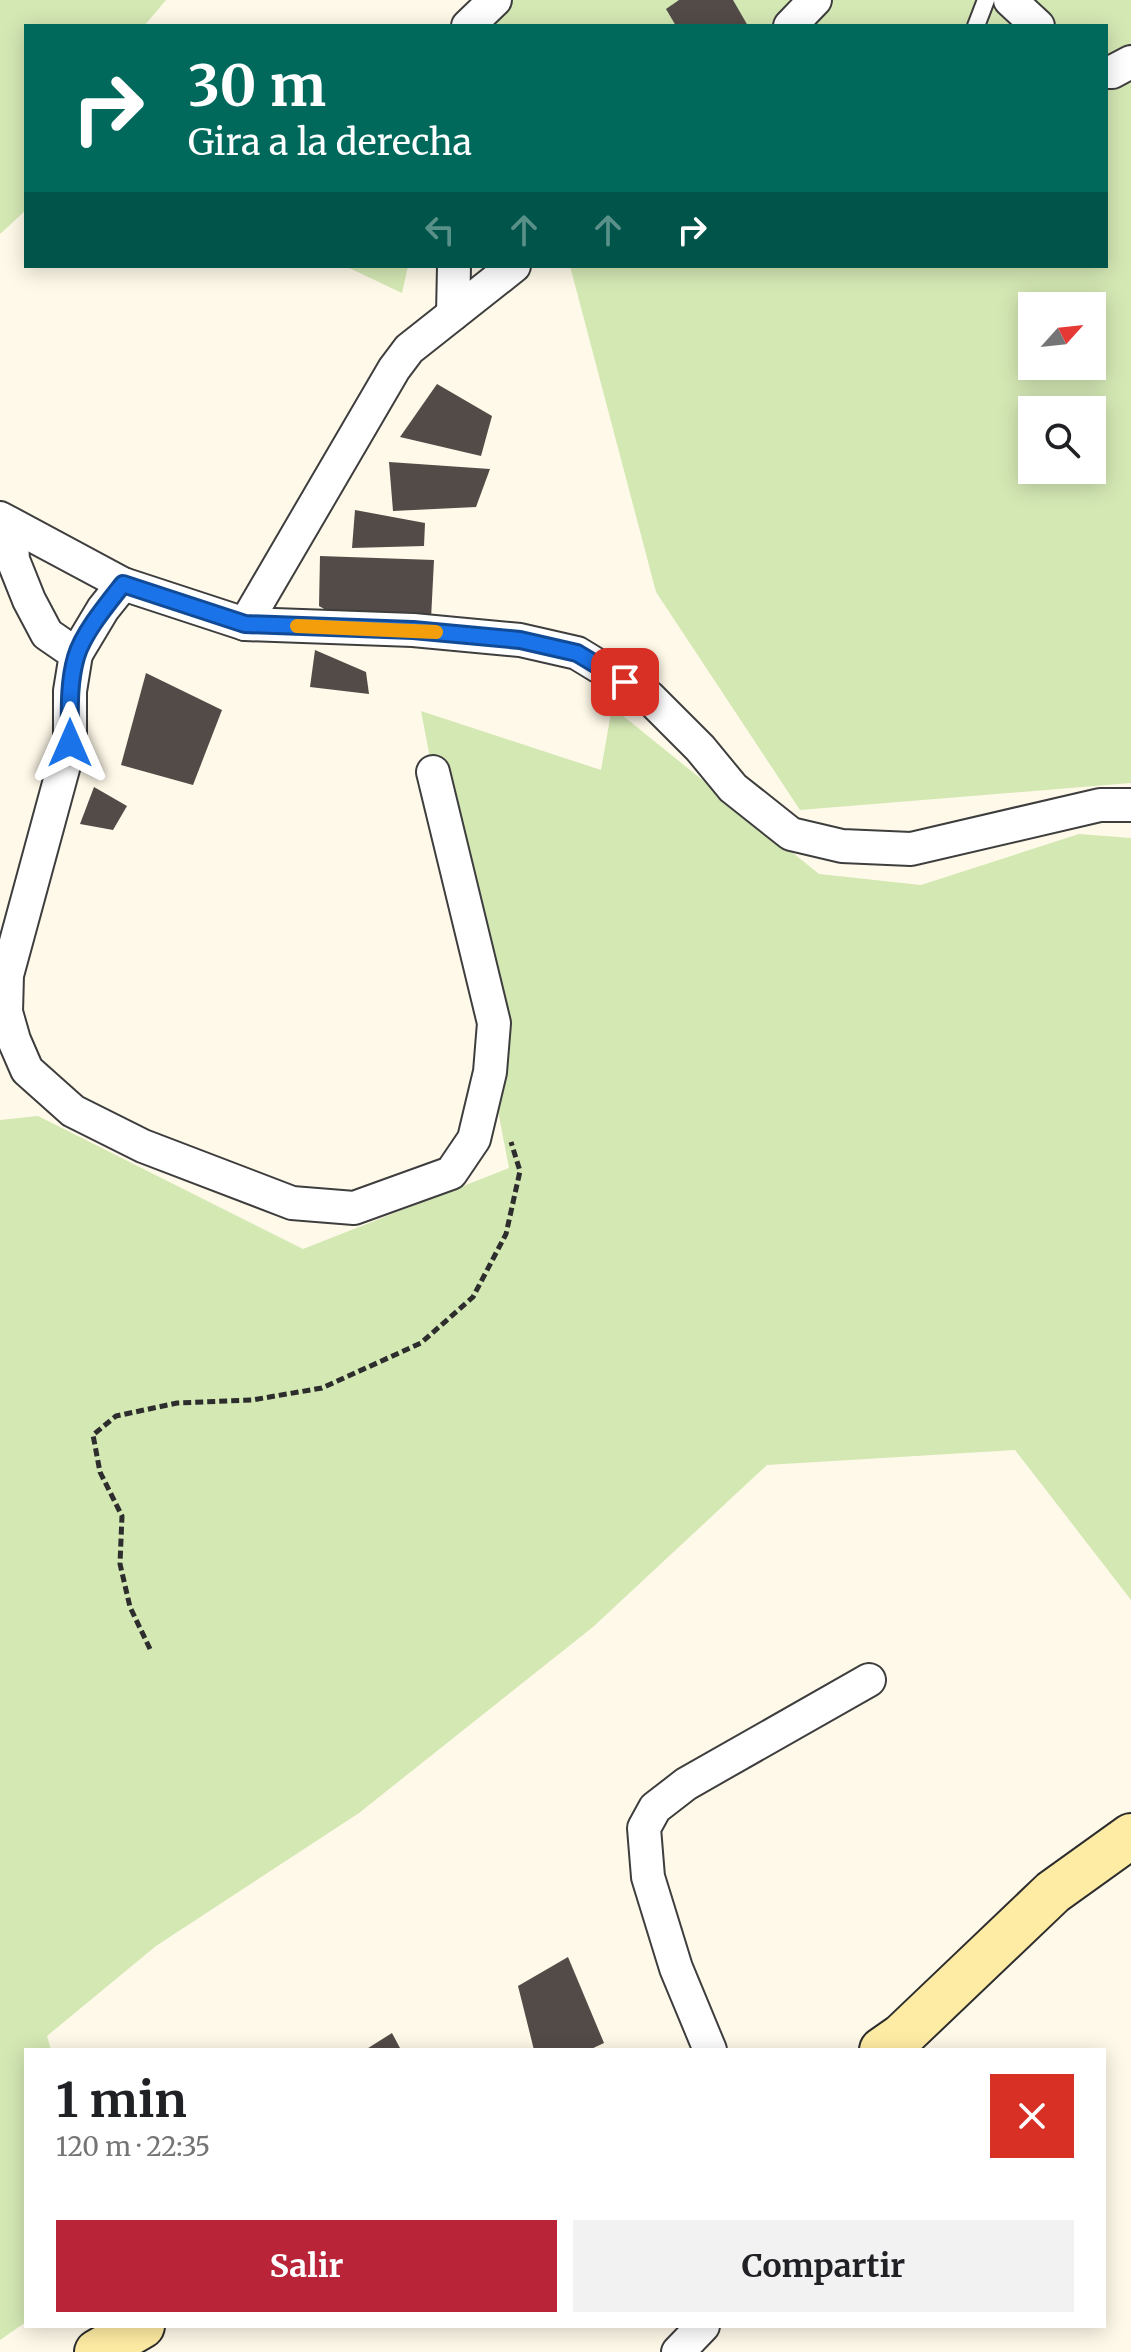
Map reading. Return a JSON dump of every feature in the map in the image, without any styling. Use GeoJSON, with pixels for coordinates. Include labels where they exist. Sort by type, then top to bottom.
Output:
{"type":"FeatureCollection","features":[{"type":"Feature","properties":{"kind":"street"},"geometry":{"type":"LineString","coordinates":[[470,24],[495,0]]}},
{"type":"Feature","properties":{"kind":"street"},"geometry":{"type":"LineString","coordinates":[[792,24],[815,0]]}},
{"type":"Feature","properties":{"kind":"street"},"geometry":{"type":"LineString","coordinates":[[1010,0],[1036,24]]}},
{"type":"Feature","properties":{"kind":"street"},"geometry":{"type":"LineString","coordinates":[[1108,72],[1131,62]]}},
{"type":"Feature","properties":{"kind":"street"},"geometry":{"type":"LineString","coordinates":[[453,314],[454,268]]}},
{"type":"Feature","properties":{"kind":"street"},"geometry":{"type":"LineString","coordinates":[[245,624],[394,369],[409,349],[511,268]]}},
{"type":"Feature","properties":{"kind":"street"},"geometry":{"type":"LineString","coordinates":[[6,522],[123,584],[245,624],[413,630],[520,640],[577,653],[649,697],[700,748],[733,788],[791,834],[842,846],[911,849],[1100,805],[1131,805]]}},
{"type":"Feature","properties":{"kind":"street"},"geometry":{"type":"LineString","coordinates":[[6,522],[13,560],[47,634],[76,654]]}},
{"type":"Feature","properties":{"kind":"street"},"geometry":{"type":"LineString","coordinates":[[123,584],[103,609],[76,654],[70,691],[70,743],[7,975],[6,1012],[27,1070],[73,1111],[143,1146],[292,1203],[354,1208],[451,1173],[474,1139],[490,1072],[494,1023],[433,772]]}},
{"type":"Feature","properties":{"kind":"street"},"geometry":{"type":"LineString","coordinates":[[709,2048],[676,1968],[648,1877],[644,1828],[655,1808],[686,1784],[869,1680]]}},
{"type":"Feature","properties":{"kind":"street"},"geometry":{"type":"LineString","coordinates":[[885,2048],[902,2036],[1053,1892],[1131,1836]]}},
{"type":"Feature","properties":{"kind":"street"},"geometry":{"type":"LineString","coordinates":[[97,2352],[139,2328]]}},
{"type":"Feature","properties":{"kind":"street"},"geometry":{"type":"LineString","coordinates":[[678,2352],[701,2328]]}},
{"type":"Feature","properties":{"kind":"lane"},"geometry":{"type":"LineString","coordinates":[[977,24],[986,0]]}},
{"type":"Feature","properties":{"kind":"path"},"geometry":{"type":"LineString","coordinates":[[150,1649],[130,1607],[120,1564],[122,1516],[100,1472],[93,1435],[116,1416],[177,1403],[252,1400],[322,1388],[421,1343],[473,1297],[506,1234],[520,1171],[490,1072]]}},
{"type":"Feature","properties":{"kind":"green space"},"geometry":{"type":"Polygon","coordinates":[[[0,0],[166,0],[146,24],[24,24],[24,212],[0,234],[0,0]]]}},
{"type":"Feature","properties":{"kind":"green space"},"geometry":{"type":"Polygon","coordinates":[[[476,0],[1131,0],[1131,783],[800,810],[656,592],[571,268],[1108,268],[1108,24],[477,24],[476,0]]]}},
{"type":"Feature","properties":{"kind":"green space"},"geometry":{"type":"Polygon","coordinates":[[[349,268],[408,268],[402,293],[349,268]]]}},
{"type":"Feature","properties":{"kind":"green space"},"geometry":{"type":"Polygon","coordinates":[[[612,707],[819,874],[921,885],[1079,834],[1131,838],[1131,1600],[1015,1450],[767,1465],[593,1627],[359,1813],[156,1946],[47,2036],[50,2048],[24,2048],[24,2323],[0,2340],[0,1120],[38,1116],[303,1249],[509,1168],[421,711],[601,770],[612,707]]]}},
{"type":"Feature","properties":{"kind":"building"},"geometry":{"type":"Polygon","coordinates":[[[679,0],[733,0],[747,24],[675,24],[666,9],[679,0]]]}},
{"type":"Feature","properties":{"kind":"building"},"geometry":{"type":"Polygon","coordinates":[[[437,384],[492,416],[481,456],[400,437],[437,384]]]}},
{"type":"Feature","properties":{"kind":"building"},"geometry":{"type":"Polygon","coordinates":[[[389,462],[490,469],[476,507],[393,511],[389,462]]]}},
{"type":"Feature","properties":{"kind":"building"},"geometry":{"type":"Polygon","coordinates":[[[355,510],[425,523],[424,546],[352,548],[355,510]]]}},
{"type":"Feature","properties":{"kind":"building"},"geometry":{"type":"Polygon","coordinates":[[[320,556],[434,560],[431,619],[340,618],[319,606],[320,556]]]}},
{"type":"Feature","properties":{"kind":"building"},"geometry":{"type":"Polygon","coordinates":[[[315,650],[366,672],[369,694],[310,687],[315,650]]]}},
{"type":"Feature","properties":{"kind":"building"},"geometry":{"type":"Polygon","coordinates":[[[146,673],[222,710],[193,785],[121,765],[146,673]]]}},
{"type":"Feature","properties":{"kind":"building"},"geometry":{"type":"Polygon","coordinates":[[[94,787],[127,806],[113,830],[80,824],[94,787]]]}},
{"type":"Feature","properties":{"kind":"building"},"geometry":{"type":"Polygon","coordinates":[[[568,1957],[604,2043],[593,2048],[534,2048],[518,1986],[568,1957]]]}},
{"type":"Feature","properties":{"kind":"building"},"geometry":{"type":"Polygon","coordinates":[[[392,2033],[400,2048],[368,2048],[392,2033]]]}},
{"type":"Feature","properties":{"kind":"slow traffic"},"geometry":{"type":"LineString","coordinates":[[297,626],[436,632]]}},
{"type":"Feature","properties":{"kind":"route"},"geometry":{"type":"LineString","coordinates":[[70,743],[70,691],[76,654],[103,609],[123,584],[245,624],[413,630],[520,640],[577,653],[625,682]]}}]}
